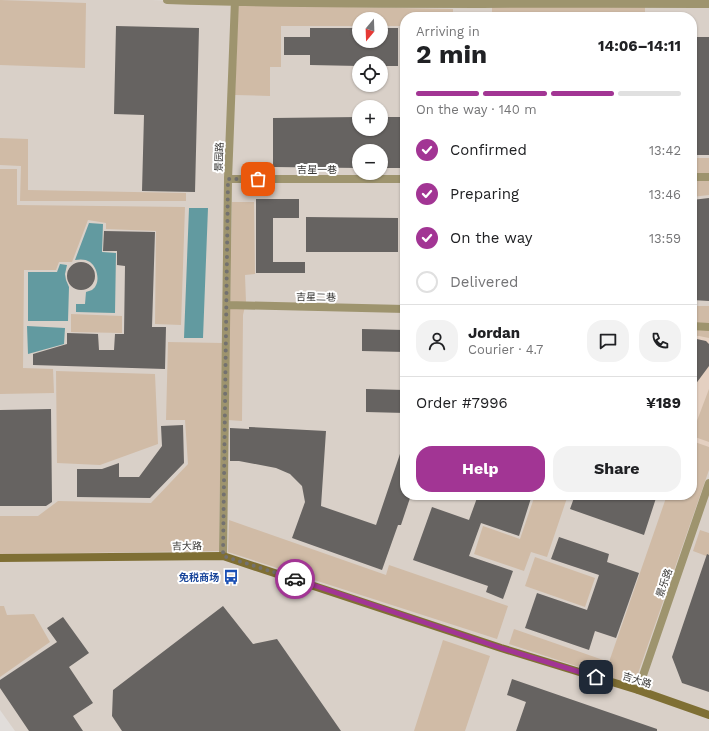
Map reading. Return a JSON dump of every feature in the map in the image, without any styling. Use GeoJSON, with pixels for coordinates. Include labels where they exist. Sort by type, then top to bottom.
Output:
{"type":"FeatureCollection","features":[{"type":"Feature","properties":{"kind":"main road","name":"吉大路"},"geometry":{"type":"LineString","coordinates":[[0,558],[223,556],[494,646],[638,690],[709,715]]}},
{"type":"Feature","properties":{"kind":"street"},"geometry":{"type":"LineString","coordinates":[[167,0],[657,2],[709,4]]}},
{"type":"Feature","properties":{"kind":"street","name":"景园路"},"geometry":{"type":"LineString","coordinates":[[223,556],[228,179],[234,1]]}},
{"type":"Feature","properties":{"kind":"street"},"geometry":{"type":"LineString","coordinates":[[697,177],[709,177]]}},
{"type":"Feature","properties":{"kind":"street","name":"吉星一巷"},"geometry":{"type":"LineString","coordinates":[[228,179],[400,179]]}},
{"type":"Feature","properties":{"kind":"street","name":"吉星二巷"},"geometry":{"type":"LineString","coordinates":[[227,305],[400,309]]}},
{"type":"Feature","properties":{"kind":"street"},"geometry":{"type":"LineString","coordinates":[[697,326],[709,327]]}},
{"type":"Feature","properties":{"kind":"street","name":"景乐路"},"geometry":{"type":"LineString","coordinates":[[638,690],[709,483]]}},
{"type":"Feature","properties":{"kind":"shaded area"},"geometry":{"type":"Polygon","coordinates":[[[0,0],[152,0],[235,3],[709,0],[709,317],[697,316],[697,12],[400,12],[400,500],[697,500],[697,487],[709,469],[709,731],[15,731],[0,710],[0,0]]]}},
{"type":"Feature","properties":{"kind":"shaded area"},"geometry":{"type":"Polygon","coordinates":[[[0,0],[86,3],[85,68],[0,65],[0,0]]]}},
{"type":"Feature","properties":{"kind":"shaded area"},"geometry":{"type":"Polygon","coordinates":[[[492,0],[645,0],[645,12],[492,12],[492,0]]]}},
{"type":"Feature","properties":{"kind":"shaded area"},"geometry":{"type":"Polygon","coordinates":[[[238,5],[453,9],[453,12],[400,12],[400,26],[388,26],[388,12],[352,12],[352,26],[281,26],[281,67],[270,67],[270,96],[235,95],[238,5]]]}},
{"type":"Feature","properties":{"kind":"shaded area"},"geometry":{"type":"Polygon","coordinates":[[[0,138],[28,139],[28,190],[186,193],[186,201],[20,201],[21,166],[0,165],[0,138]]]}},
{"type":"Feature","properties":{"kind":"shaded area"},"geometry":{"type":"Polygon","coordinates":[[[697,158],[709,158],[709,195],[697,196],[697,158]]]}},
{"type":"Feature","properties":{"kind":"shaded area"},"geometry":{"type":"Polygon","coordinates":[[[0,169],[17,169],[17,205],[185,207],[181,325],[155,324],[156,231],[106,229],[106,223],[88,220],[72,262],[59,262],[56,270],[24,270],[23,368],[53,369],[54,393],[0,394],[0,169]]]}},
{"type":"Feature","properties":{"kind":"shaded area"},"geometry":{"type":"Polygon","coordinates":[[[232,202],[254,202],[255,274],[245,275],[246,302],[243,315],[242,421],[228,420],[232,202]]]}},
{"type":"Feature","properties":{"kind":"shaded area"},"geometry":{"type":"Polygon","coordinates":[[[697,306],[709,306],[709,338],[697,336],[697,306]]]}},
{"type":"Feature","properties":{"kind":"shaded area"},"geometry":{"type":"Polygon","coordinates":[[[71,314],[122,316],[122,333],[71,332],[71,314]]]}},
{"type":"Feature","properties":{"kind":"shaded area"},"geometry":{"type":"Polygon","coordinates":[[[697,316],[709,317],[709,469],[697,466],[697,316]]]}},
{"type":"Feature","properties":{"kind":"shaded area"},"geometry":{"type":"Polygon","coordinates":[[[168,342],[222,343],[219,551],[0,554],[0,516],[38,516],[58,501],[151,503],[188,464],[185,420],[166,420],[168,342]]]}},
{"type":"Feature","properties":{"kind":"shaded area"},"geometry":{"type":"Polygon","coordinates":[[[56,371],[155,374],[158,444],[100,465],[57,463],[56,371]]]}},
{"type":"Feature","properties":{"kind":"shaded area"},"geometry":{"type":"Polygon","coordinates":[[[709,389],[709,442],[697,438],[697,421],[709,389]]]}},
{"type":"Feature","properties":{"kind":"shaded area"},"geometry":{"type":"Polygon","coordinates":[[[697,443],[709,447],[709,470],[634,685],[509,644],[514,629],[609,662],[665,500],[697,500],[697,443]]]}},
{"type":"Feature","properties":{"kind":"shaded area"},"geometry":{"type":"Polygon","coordinates":[[[533,500],[566,500],[547,557],[531,552],[524,571],[474,554],[483,526],[520,539],[533,500]]]}},
{"type":"Feature","properties":{"kind":"shaded area"},"geometry":{"type":"Polygon","coordinates":[[[229,520],[386,575],[389,565],[508,606],[497,639],[228,552],[229,520]]]}},
{"type":"Feature","properties":{"kind":"shaded area"},"geometry":{"type":"Polygon","coordinates":[[[700,530],[709,533],[709,557],[693,551],[700,530]]]}},
{"type":"Feature","properties":{"kind":"shaded area"},"geometry":{"type":"Polygon","coordinates":[[[535,557],[595,578],[585,607],[525,586],[535,557]]]}},
{"type":"Feature","properties":{"kind":"shaded area"},"geometry":{"type":"Polygon","coordinates":[[[0,606],[4,606],[7,615],[34,614],[50,642],[0,677],[0,606]]]}},
{"type":"Feature","properties":{"kind":"shaded area"},"geometry":{"type":"Polygon","coordinates":[[[443,640],[490,656],[465,731],[414,731],[443,640]]]}},
{"type":"Feature","properties":{"kind":"water"},"geometry":{"type":"Polygon","coordinates":[[[189,208],[208,208],[203,338],[184,338],[189,208]]]}},
{"type":"Feature","properties":{"kind":"water"},"geometry":{"type":"Polygon","coordinates":[[[89,223],[103,224],[102,252],[116,253],[115,313],[76,312],[76,304],[85,304],[86,292],[92,290],[97,284],[97,272],[93,265],[87,260],[75,260],[89,223]]]}},
{"type":"Feature","properties":{"kind":"water"},"geometry":{"type":"Polygon","coordinates":[[[60,264],[67,265],[65,274],[69,287],[68,321],[28,321],[28,272],[57,272],[60,264]]]}},
{"type":"Feature","properties":{"kind":"water"},"geometry":{"type":"Polygon","coordinates":[[[27,326],[65,328],[64,344],[28,354],[27,326]]]}},
{"type":"Feature","properties":{"kind":"building"},"geometry":{"type":"Polygon","coordinates":[[[116,26],[199,28],[195,192],[142,191],[144,115],[114,114],[116,26]]]}},
{"type":"Feature","properties":{"kind":"building"},"geometry":{"type":"Polygon","coordinates":[[[310,28],[352,28],[352,48],[388,48],[388,28],[398,28],[398,66],[388,66],[388,56],[352,56],[352,66],[310,65],[310,55],[284,55],[284,37],[310,37],[310,28]]]}},
{"type":"Feature","properties":{"kind":"building"},"geometry":{"type":"Polygon","coordinates":[[[697,37],[709,37],[709,155],[697,155],[697,37]]]}},
{"type":"Feature","properties":{"kind":"building"},"geometry":{"type":"Polygon","coordinates":[[[352,117],[352,136],[388,136],[388,117],[400,117],[400,168],[388,168],[388,144],[352,144],[352,168],[273,167],[273,118],[352,117]]]}},
{"type":"Feature","properties":{"kind":"building"},"geometry":{"type":"Polygon","coordinates":[[[709,198],[709,301],[697,300],[697,199],[709,198]]]}},
{"type":"Feature","properties":{"kind":"building"},"geometry":{"type":"Polygon","coordinates":[[[256,199],[299,199],[299,218],[273,218],[273,262],[305,262],[305,273],[256,273],[256,199]]]}},
{"type":"Feature","properties":{"kind":"building"},"geometry":{"type":"Polygon","coordinates":[[[306,217],[398,218],[398,252],[306,252],[306,217]]]}},
{"type":"Feature","properties":{"kind":"building"},"geometry":{"type":"Polygon","coordinates":[[[104,231],[155,232],[152,327],[166,327],[165,369],[33,365],[33,354],[67,344],[67,333],[98,334],[99,350],[114,350],[115,334],[124,334],[125,266],[117,265],[117,251],[103,251],[104,231]]]}},
{"type":"Feature","properties":{"kind":"building"},"geometry":{"type":"Polygon","coordinates":[[[81,262],[91,266],[95,276],[91,286],[81,290],[71,286],[67,276],[71,266],[81,262]]]}},
{"type":"Feature","properties":{"kind":"building"},"geometry":{"type":"Polygon","coordinates":[[[362,329],[400,330],[400,352],[362,351],[362,329]]]}},
{"type":"Feature","properties":{"kind":"building"},"geometry":{"type":"Polygon","coordinates":[[[697,339],[706,341],[709,344],[709,366],[697,382],[697,339]]]}},
{"type":"Feature","properties":{"kind":"building"},"geometry":{"type":"Polygon","coordinates":[[[366,389],[400,390],[400,413],[366,412],[366,389]]]}},
{"type":"Feature","properties":{"kind":"building"},"geometry":{"type":"Polygon","coordinates":[[[51,409],[52,502],[46,506],[0,506],[0,410],[51,409]]]}},
{"type":"Feature","properties":{"kind":"building"},"geometry":{"type":"Polygon","coordinates":[[[183,425],[184,463],[150,498],[77,497],[77,469],[102,469],[119,463],[119,477],[139,477],[162,446],[161,426],[183,425]]]}},
{"type":"Feature","properties":{"kind":"building"},"geometry":{"type":"Polygon","coordinates":[[[249,427],[326,431],[321,506],[376,525],[400,454],[400,500],[409,500],[401,525],[398,525],[382,570],[292,538],[305,502],[302,486],[290,474],[276,468],[239,461],[230,461],[230,428],[249,429],[249,427]]]}},
{"type":"Feature","properties":{"kind":"building"},"geometry":{"type":"Polygon","coordinates":[[[476,500],[530,500],[519,536],[481,523],[469,556],[513,571],[503,599],[486,592],[488,586],[413,560],[432,507],[469,520],[476,500]]]}},
{"type":"Feature","properties":{"kind":"building"},"geometry":{"type":"Polygon","coordinates":[[[573,500],[655,500],[644,535],[570,509],[573,500]]]}},
{"type":"Feature","properties":{"kind":"building"},"geometry":{"type":"Polygon","coordinates":[[[559,537],[609,554],[607,562],[639,573],[616,638],[595,631],[589,650],[525,628],[537,593],[587,610],[599,575],[551,559],[559,537]]]}},
{"type":"Feature","properties":{"kind":"building"},"geometry":{"type":"Polygon","coordinates":[[[707,554],[709,555],[709,692],[682,683],[672,657],[707,554]]]}},
{"type":"Feature","properties":{"kind":"building"},"geometry":{"type":"Polygon","coordinates":[[[223,606],[253,644],[277,639],[341,731],[122,731],[112,716],[113,690],[223,606]]]}},
{"type":"Feature","properties":{"kind":"building"},"geometry":{"type":"Polygon","coordinates":[[[63,617],[89,653],[69,667],[93,703],[73,716],[83,731],[29,731],[0,688],[0,680],[57,642],[47,628],[63,617]]]}},
{"type":"Feature","properties":{"kind":"building"},"geometry":{"type":"Polygon","coordinates":[[[512,679],[657,729],[657,731],[516,731],[526,702],[507,695],[512,679]]]}},
{"type":"Feature","properties":{"kind":"way so far"},"geometry":{"type":"LineString","coordinates":[[258,179],[228,179],[223,556],[295,579]]}},
{"type":"Feature","properties":{"kind":"place","name":"免税商场"},"geometry":{"type":"Point","coordinates":[231,577]}},
{"type":"Feature","properties":{"kind":"route"},"geometry":{"type":"LineString","coordinates":[[295,579],[501,648],[596,677]]}}]}
